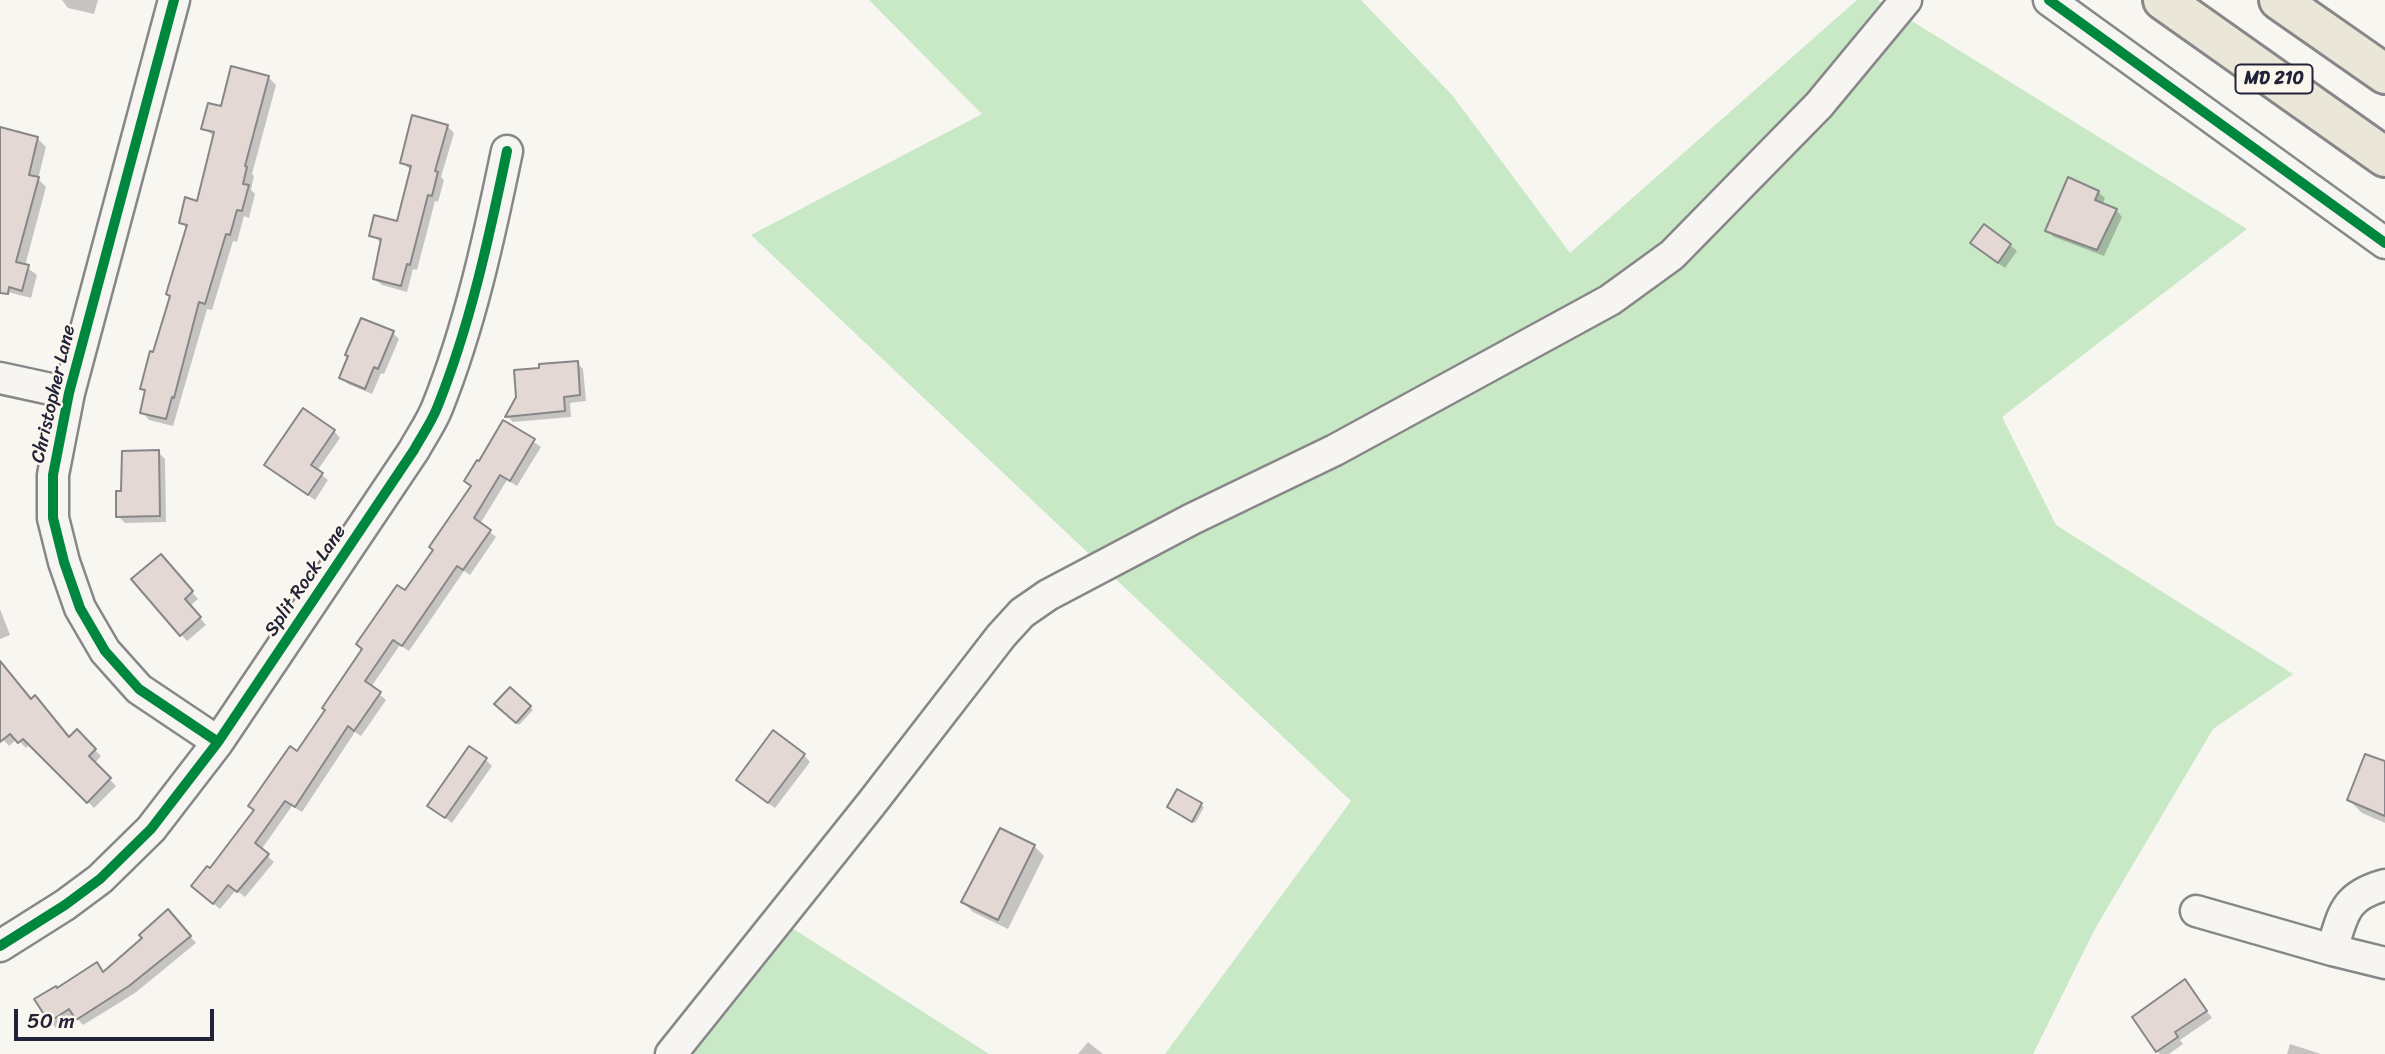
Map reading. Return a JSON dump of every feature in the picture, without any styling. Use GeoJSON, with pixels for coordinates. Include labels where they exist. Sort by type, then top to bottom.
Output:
{"type":"FeatureCollection","features":[{"type":"Feature","properties":{"kind":"highway","name":"MD 210"},"geometry":{"type":"LineString","coordinates":[[2163,0],[2385,157]]}},
{"type":"Feature","properties":{"kind":"highway"},"geometry":{"type":"LineString","coordinates":[[2279,0],[2385,75]]}},
{"type":"Feature","properties":{"kind":"street","name":"Christopher Lane"},"geometry":{"type":"LineString","coordinates":[[174,0],[69,393],[52,475],[53,518],[64,562],[80,608],[106,651],[139,689],[218,742]]}},
{"type":"Feature","properties":{"kind":"street"},"geometry":{"type":"LineString","coordinates":[[671,1054],[1001,636],[1022,614],[1060,589],[1192,519],[1335,450],[1610,300],[1672,255],[1819,105],[1906,0]]}},
{"type":"Feature","properties":{"kind":"street"},"geometry":{"type":"LineString","coordinates":[[2049,0],[2385,243]]}},
{"type":"Feature","properties":{"kind":"street","name":"Split Rock Lane"},"geometry":{"type":"LineString","coordinates":[[0,946],[100,880],[158,820],[218,742],[387,492],[436,410],[456,352],[489,237],[506,151]]}},
{"type":"Feature","properties":{"kind":"street"},"geometry":{"type":"LineString","coordinates":[[0,378],[69,393]]}},
{"type":"Feature","properties":{"kind":"street"},"geometry":{"type":"LineString","coordinates":[[2332,950],[2344,909],[2370,889],[2385,885]]}},
{"type":"Feature","properties":{"kind":"street"},"geometry":{"type":"LineString","coordinates":[[2196,911],[2385,963]]}},
{"type":"Feature","properties":{"kind":"green space"},"geometry":{"type":"Polygon","coordinates":[[[869,0],[1361,0],[1452,95],[1570,253],[1857,0],[1878,0],[2247,229],[2002,417],[2056,525],[2293,674],[2213,729],[2096,927],[2033,1054],[1165,1054],[1351,801],[751,235],[982,114],[869,0]]]}},
{"type":"Feature","properties":{"kind":"green space"},"geometry":{"type":"Polygon","coordinates":[[[792,928],[989,1054],[679,1054],[792,928]]]}},
{"type":"Feature","properties":{"kind":"building"},"geometry":{"type":"Polygon","coordinates":[[[231,66],[269,76],[245,166],[243,184],[249,185],[242,211],[237,210],[230,235],[226,234],[205,304],[199,302],[166,419],[140,413],[145,390],[140,389],[150,351],[153,352],[170,296],[166,294],[187,225],[179,223],[185,197],[197,201],[214,132],[201,129],[208,103],[221,106],[231,66]]]}},
{"type":"Feature","properties":{"kind":"building"},"geometry":{"type":"Polygon","coordinates":[[[412,115],[448,125],[435,171],[438,172],[432,196],[428,195],[410,265],[407,264],[401,286],[373,279],[381,239],[369,236],[374,215],[397,221],[411,166],[400,163],[412,115]]]}},
{"type":"Feature","properties":{"kind":"building"},"geometry":{"type":"Polygon","coordinates":[[[0,127],[38,137],[29,175],[39,177],[16,262],[29,265],[22,291],[9,287],[8,294],[0,293],[0,127]]]}},
{"type":"Feature","properties":{"kind":"building"},"geometry":{"type":"Polygon","coordinates":[[[2068,177],[2099,191],[2095,200],[2117,209],[2097,250],[2045,231],[2068,177]]]}},
{"type":"Feature","properties":{"kind":"building"},"geometry":{"type":"Polygon","coordinates":[[[1984,224],[2011,244],[1998,263],[1970,243],[1984,224]]]}},
{"type":"Feature","properties":{"kind":"building"},"geometry":{"type":"Polygon","coordinates":[[[361,318],[394,331],[378,369],[374,367],[365,389],[339,378],[348,356],[345,355],[361,318]]]}},
{"type":"Feature","properties":{"kind":"building"},"geometry":{"type":"Polygon","coordinates":[[[578,361],[580,395],[564,397],[565,411],[505,417],[516,397],[514,370],[539,368],[539,364],[578,361]]]}},
{"type":"Feature","properties":{"kind":"building"},"geometry":{"type":"Polygon","coordinates":[[[303,408],[335,430],[311,465],[323,473],[308,495],[264,465],[303,408]]]}},
{"type":"Feature","properties":{"kind":"building"},"geometry":{"type":"Polygon","coordinates":[[[503,420],[535,439],[510,481],[500,475],[474,518],[491,530],[463,570],[457,566],[402,646],[393,640],[365,681],[381,692],[354,731],[348,726],[295,807],[285,801],[255,843],[269,854],[237,892],[228,885],[213,904],[191,886],[207,866],[210,868],[254,810],[248,806],[290,746],[297,751],[362,649],[356,644],[397,585],[405,590],[433,550],[429,547],[471,486],[464,481],[503,420]]]}},
{"type":"Feature","properties":{"kind":"building"},"geometry":{"type":"Polygon","coordinates":[[[159,450],[160,516],[116,517],[116,491],[121,491],[122,451],[159,450]]]}},
{"type":"Feature","properties":{"kind":"building"},"geometry":{"type":"Polygon","coordinates":[[[161,554],[193,591],[185,599],[201,617],[180,636],[131,579],[161,554]]]}},
{"type":"Feature","properties":{"kind":"building"},"geometry":{"type":"Polygon","coordinates":[[[0,661],[31,699],[35,695],[69,737],[77,729],[96,749],[89,756],[111,778],[87,803],[23,739],[18,743],[10,734],[0,742],[0,661]]]}},
{"type":"Feature","properties":{"kind":"building"},"geometry":{"type":"Polygon","coordinates":[[[510,687],[531,706],[516,723],[494,704],[510,687]]]}},
{"type":"Feature","properties":{"kind":"building"},"geometry":{"type":"Polygon","coordinates":[[[773,730],[805,754],[768,803],[736,780],[773,730]]]}},
{"type":"Feature","properties":{"kind":"building"},"geometry":{"type":"Polygon","coordinates":[[[469,746],[487,758],[445,818],[427,806],[469,746]]]}},
{"type":"Feature","properties":{"kind":"building"},"geometry":{"type":"Polygon","coordinates":[[[2365,754],[2385,761],[2385,816],[2347,800],[2365,754]]]}},
{"type":"Feature","properties":{"kind":"building"},"geometry":{"type":"Polygon","coordinates":[[[1177,789],[1202,803],[1192,822],[1167,807],[1177,789]]]}},
{"type":"Feature","properties":{"kind":"building"},"geometry":{"type":"Polygon","coordinates":[[[1000,828],[1035,845],[998,920],[961,902],[1000,828]]]}},
{"type":"Feature","properties":{"kind":"building"},"geometry":{"type":"Polygon","coordinates":[[[168,909],[191,936],[129,986],[76,1020],[69,1009],[49,1022],[34,999],[56,986],[57,988],[97,962],[103,972],[142,938],[139,935],[168,909]]]}},
{"type":"Feature","properties":{"kind":"building"},"geometry":{"type":"Polygon","coordinates":[[[2185,979],[2207,1011],[2175,1032],[2178,1037],[2156,1052],[2132,1017],[2185,979]]]}},
{"type":"Feature","properties":{"kind":"cycle path"},"geometry":{"type":"LineString","coordinates":[[174,0],[69,393],[53,475],[53,518],[64,562],[80,608],[105,651],[139,689],[218,742]]}},
{"type":"Feature","properties":{"kind":"cycle path"},"geometry":{"type":"LineString","coordinates":[[2049,0],[2385,243]]}},
{"type":"Feature","properties":{"kind":"cycle path"},"geometry":{"type":"LineString","coordinates":[[0,946],[65,905],[100,879],[151,829],[218,742],[414,450],[437,408],[469,314],[507,151]]}}]}
